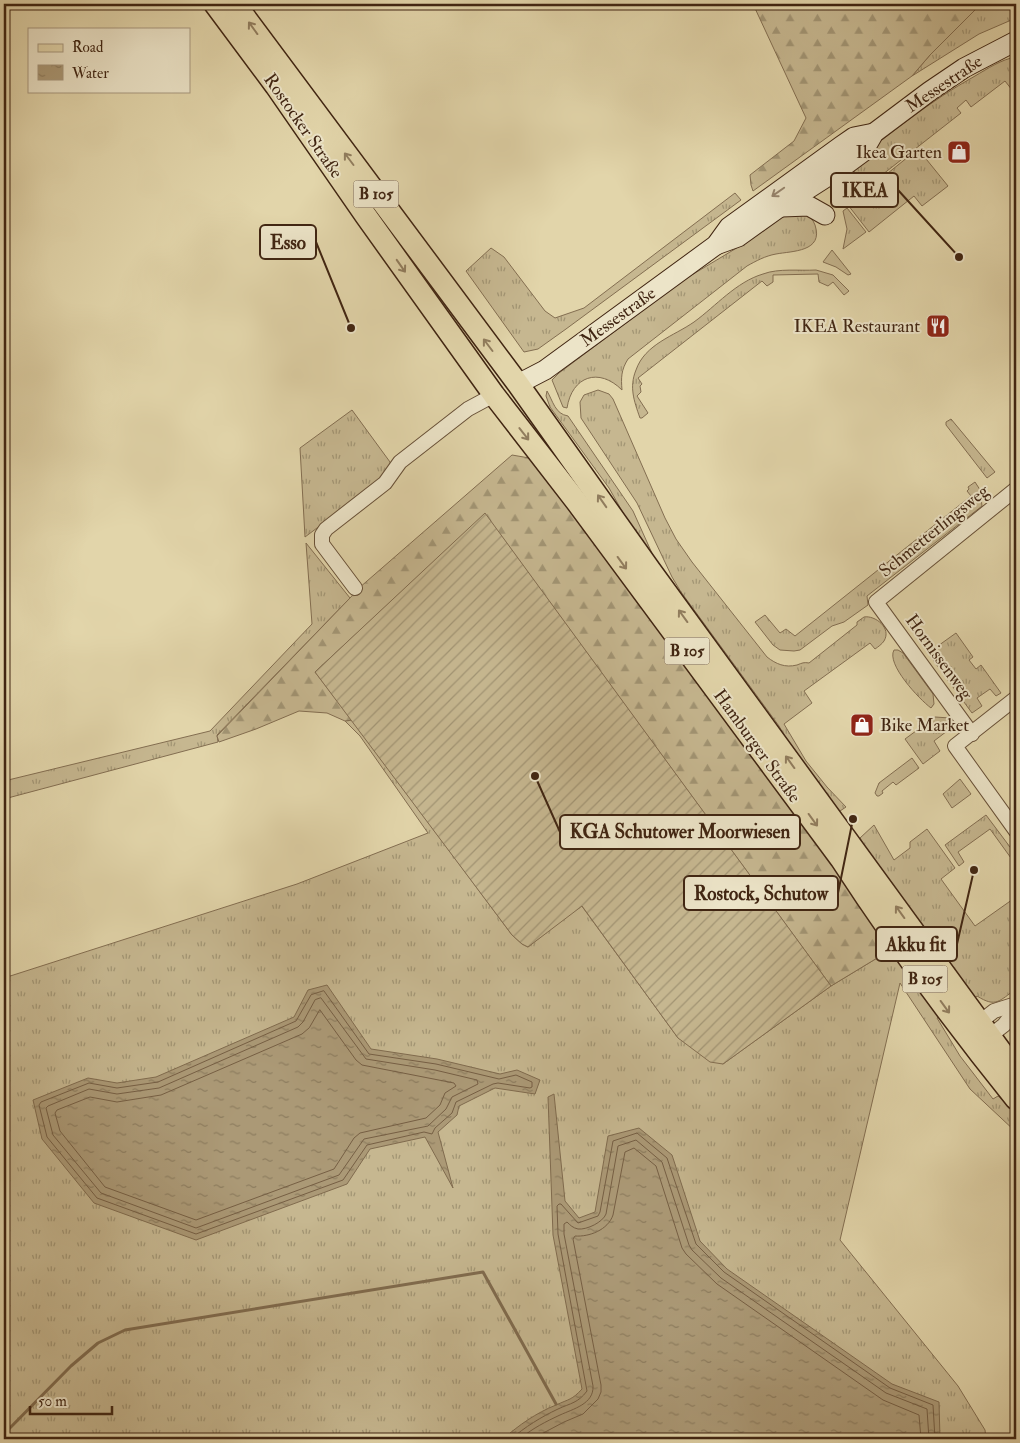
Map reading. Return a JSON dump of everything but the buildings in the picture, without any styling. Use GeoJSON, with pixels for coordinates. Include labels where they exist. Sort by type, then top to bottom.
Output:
{"type":"FeatureCollection","features":[{"type":"Feature","properties":{"kind":"main road","name":"Rostocker Straße"},"geometry":{"type":"LineString","coordinates":[[216,4],[276,86],[494,396]]}},
{"type":"Feature","properties":{"kind":"main road","name":"Rostocker Straße"},"geometry":{"type":"LineString","coordinates":[[235,4],[518,384]]}},
{"type":"Feature","properties":{"kind":"main road","name":"Messestraße"},"geometry":{"type":"LineString","coordinates":[[518,384],[545,370],[716,245],[738,237],[780,207],[839,170],[863,152],[874,133],[930,91],[964,68],[1016,40]]}},
{"type":"Feature","properties":{"kind":"main road","name":"Messestraße"},"geometry":{"type":"LineString","coordinates":[[716,245],[729,227],[841,146],[854,137],[874,133]]}},
{"type":"Feature","properties":{"kind":"main road"},"geometry":{"type":"LineString","coordinates":[[780,207],[809,206],[825,215]]}},
{"type":"Feature","properties":{"kind":"main road"},"geometry":{"type":"LineString","coordinates":[[494,396],[518,384]]}},
{"type":"Feature","properties":{"kind":"main road","name":"Hamburger Straße"},"geometry":{"type":"LineString","coordinates":[[518,384],[977,1035],[1016,1099]]}},
{"type":"Feature","properties":{"kind":"main road","name":"Hamburger Straße"},"geometry":{"type":"LineString","coordinates":[[494,396],[605,540],[841,859],[875,911],[977,1035],[1016,1072]]}},
{"type":"Feature","properties":{"kind":"street"},"geometry":{"type":"LineString","coordinates":[[355,588],[322,544],[322,535],[326,529],[385,483],[400,462],[468,408],[494,396]]}},
{"type":"Feature","properties":{"kind":"street","name":"Schmetterlingsweg"},"geometry":{"type":"LineString","coordinates":[[876,602],[1016,489]]}},
{"type":"Feature","properties":{"kind":"street","name":"Hornissenweg"},"geometry":{"type":"LineString","coordinates":[[876,602],[972,734]]}},
{"type":"Feature","properties":{"kind":"street"},"geometry":{"type":"LineString","coordinates":[[1016,698],[955,746],[1016,831]]}},
{"type":"Feature","properties":{"kind":"street"},"geometry":{"type":"LineString","coordinates":[[977,1035],[994,1011],[1016,1004]]}},
{"type":"Feature","properties":{"kind":"street"},"geometry":{"type":"LineString","coordinates":[[977,1035],[1004,1024],[1016,1009]]}},
{"type":"Feature","properties":{"kind":"green space"},"geometry":{"type":"Polygon","coordinates":[[[753,4],[981,4],[930,55],[912,76],[753,191],[750,175],[794,141],[806,118],[753,4]]]}},
{"type":"Feature","properties":{"kind":"green space"},"geometry":{"type":"Polygon","coordinates":[[[981,4],[1016,4],[1016,18],[979,34],[912,76],[930,55],[981,4]]]}},
{"type":"Feature","properties":{"kind":"green space"},"geometry":{"type":"Polygon","coordinates":[[[1016,57],[1016,95],[1005,81],[971,107],[966,100],[957,108],[961,113],[841,207],[832,192],[834,186],[855,171],[850,165],[942,96],[995,65],[1016,57]]]}},
{"type":"Feature","properties":{"kind":"green space"},"geometry":{"type":"Polygon","coordinates":[[[918,149],[948,186],[922,206],[914,196],[869,232],[848,205],[918,149]]]}},
{"type":"Feature","properties":{"kind":"green space"},"geometry":{"type":"Polygon","coordinates":[[[735,193],[741,200],[538,349],[524,352],[466,271],[491,248],[504,257],[545,311],[555,318],[584,308],[735,193]]]}},
{"type":"Feature","properties":{"kind":"green space"},"geometry":{"type":"Polygon","coordinates":[[[847,208],[866,232],[843,249],[847,229],[843,211],[847,208]]]}},
{"type":"Feature","properties":{"kind":"green space"},"geometry":{"type":"Polygon","coordinates":[[[789,212],[808,216],[813,221],[817,234],[815,241],[811,245],[798,251],[768,256],[747,266],[628,359],[622,374],[622,390],[604,379],[588,378],[574,388],[567,408],[563,407],[552,380],[559,373],[685,279],[745,243],[789,212]]]}},
{"type":"Feature","properties":{"kind":"green space"},"geometry":{"type":"Polygon","coordinates":[[[832,250],[851,274],[848,275],[836,267],[823,262],[832,250]]]}},
{"type":"Feature","properties":{"kind":"green space"},"geometry":{"type":"Polygon","coordinates":[[[816,270],[833,275],[849,291],[844,295],[833,282],[828,286],[819,282],[818,274],[773,275],[773,282],[767,286],[762,281],[638,378],[642,384],[640,386],[641,392],[637,396],[648,413],[640,418],[633,394],[634,376],[640,361],[653,347],[694,322],[735,288],[753,278],[776,271],[816,270]]]}},
{"type":"Feature","properties":{"kind":"green space"},"geometry":{"type":"Polygon","coordinates":[[[598,390],[609,394],[613,399],[676,539],[767,657],[785,666],[809,663],[857,625],[857,622],[864,617],[877,620],[884,627],[886,636],[881,644],[875,649],[870,643],[804,691],[812,703],[784,724],[806,761],[846,807],[840,811],[822,794],[799,762],[779,726],[672,577],[637,503],[581,418],[580,402],[584,395],[598,390]]]}},
{"type":"Feature","properties":{"kind":"green space"},"geometry":{"type":"Polygon","coordinates":[[[547,391],[557,410],[568,416],[633,511],[660,571],[643,548],[609,488],[550,407],[546,396],[547,391]]]}},
{"type":"Feature","properties":{"kind":"green space"},"geometry":{"type":"Polygon","coordinates":[[[352,410],[390,462],[390,470],[381,480],[305,537],[300,448],[352,410]]]}},
{"type":"Feature","properties":{"kind":"green space"},"geometry":{"type":"Polygon","coordinates":[[[951,419],[995,472],[987,478],[946,425],[946,422],[951,419]]]}},
{"type":"Feature","properties":{"kind":"green space"},"geometry":{"type":"Polygon","coordinates":[[[512,455],[535,459],[786,796],[892,949],[831,986],[485,514],[315,672],[352,720],[345,721],[327,713],[299,711],[219,742],[217,736],[359,588],[512,455]]]}},
{"type":"Feature","properties":{"kind":"green space"},"geometry":{"type":"Polygon","coordinates":[[[975,482],[984,496],[981,498],[982,506],[867,596],[868,605],[844,622],[832,626],[800,650],[780,650],[773,645],[755,622],[765,615],[780,633],[786,629],[795,636],[971,496],[967,491],[968,487],[975,482]]]}},
{"type":"Feature","properties":{"kind":"green space"},"geometry":{"type":"Polygon","coordinates":[[[485,513],[831,986],[723,1064],[710,1062],[678,1038],[582,906],[528,947],[512,935],[315,672],[485,513]]]}},
{"type":"Feature","properties":{"kind":"green space"},"geometry":{"type":"Polygon","coordinates":[[[306,543],[350,598],[217,735],[218,742],[4,799],[4,781],[210,731],[312,624],[306,543]]]}},
{"type":"Feature","properties":{"kind":"green space"},"geometry":{"type":"Polygon","coordinates":[[[956,633],[973,657],[969,660],[976,669],[981,665],[1001,693],[996,696],[990,689],[977,698],[982,706],[972,713],[928,653],[956,633]]]}},
{"type":"Feature","properties":{"kind":"green space"},"geometry":{"type":"Polygon","coordinates":[[[894,650],[903,653],[933,694],[934,704],[931,708],[919,697],[899,672],[893,656],[894,650]]]}},
{"type":"Feature","properties":{"kind":"green space"},"geometry":{"type":"Polygon","coordinates":[[[935,717],[950,718],[955,725],[934,741],[940,751],[923,764],[905,739],[935,717]]]}},
{"type":"Feature","properties":{"kind":"green space"},"geometry":{"type":"Polygon","coordinates":[[[352,720],[512,935],[528,947],[581,905],[678,1038],[723,1064],[831,986],[892,949],[941,1015],[937,1018],[960,1056],[993,1099],[998,1096],[1016,1110],[1016,1132],[970,1089],[900,983],[840,1240],[958,1386],[985,1430],[986,1439],[4,1439],[4,978],[297,884],[428,833],[360,736],[345,721],[352,720]]]}},
{"type":"Feature","properties":{"kind":"green space"},"geometry":{"type":"Polygon","coordinates":[[[912,758],[919,768],[896,785],[893,782],[882,791],[883,793],[877,796],[875,793],[879,783],[912,758]]]}},
{"type":"Feature","properties":{"kind":"green space"},"geometry":{"type":"Polygon","coordinates":[[[960,779],[971,794],[952,808],[943,794],[960,779]]]}},
{"type":"Feature","properties":{"kind":"green space"},"geometry":{"type":"Polygon","coordinates":[[[986,815],[1016,855],[1016,865],[990,829],[958,852],[964,862],[959,866],[945,845],[986,815]]]}},
{"type":"Feature","properties":{"kind":"green space"},"geometry":{"type":"Polygon","coordinates":[[[874,825],[894,860],[910,848],[910,842],[927,829],[955,868],[941,879],[975,926],[1016,897],[1016,989],[1001,1000],[993,1002],[983,1000],[977,996],[973,999],[879,872],[860,838],[874,825]]]}},
{"type":"Feature","properties":{"kind":"water"},"geometry":{"type":"Polygon","coordinates":[[[327,985],[371,1049],[437,1059],[500,1074],[517,1070],[540,1080],[535,1094],[495,1088],[459,1106],[457,1115],[438,1132],[453,1188],[425,1137],[370,1149],[347,1184],[196,1240],[94,1203],[42,1139],[33,1100],[88,1078],[117,1083],[156,1077],[294,1017],[308,990],[327,985]]]}},
{"type":"Feature","properties":{"kind":"water"},"geometry":{"type":"Polygon","coordinates":[[[554,1094],[565,1201],[579,1218],[595,1212],[608,1136],[639,1128],[672,1155],[700,1241],[727,1269],[892,1384],[939,1402],[940,1439],[503,1439],[528,1420],[570,1399],[582,1389],[553,1235],[548,1097],[554,1094]]]}},
{"type":"Feature","properties":{"kind":"waterway"},"geometry":{"type":"LineString","coordinates":[[4,1434],[71,1366],[98,1343],[125,1330],[483,1272],[556,1404]]}},
{"type":"Feature","properties":{"kind":"place","name":"Ikea Garten"},"geometry":{"type":"Point","coordinates":[959,152]}},
{"type":"Feature","properties":{"kind":"place","name":"IKEA"},"geometry":{"type":"Point","coordinates":[959,257]}},
{"type":"Feature","properties":{"kind":"place","name":"IKEA Restaurant"},"geometry":{"type":"Point","coordinates":[938,326]}},
{"type":"Feature","properties":{"kind":"place","name":"Esso"},"geometry":{"type":"Point","coordinates":[351,328]}},
{"type":"Feature","properties":{"kind":"place","name":"Bike Market"},"geometry":{"type":"Point","coordinates":[862,725]}},
{"type":"Feature","properties":{"kind":"place","name":"KGA Schutower Moorwiesen"},"geometry":{"type":"Point","coordinates":[535,776]}},
{"type":"Feature","properties":{"kind":"place","name":"Rostock, Schutow"},"geometry":{"type":"Point","coordinates":[853,819]}},
{"type":"Feature","properties":{"kind":"place","name":"Akku fit"},"geometry":{"type":"Point","coordinates":[974,870]}}]}
